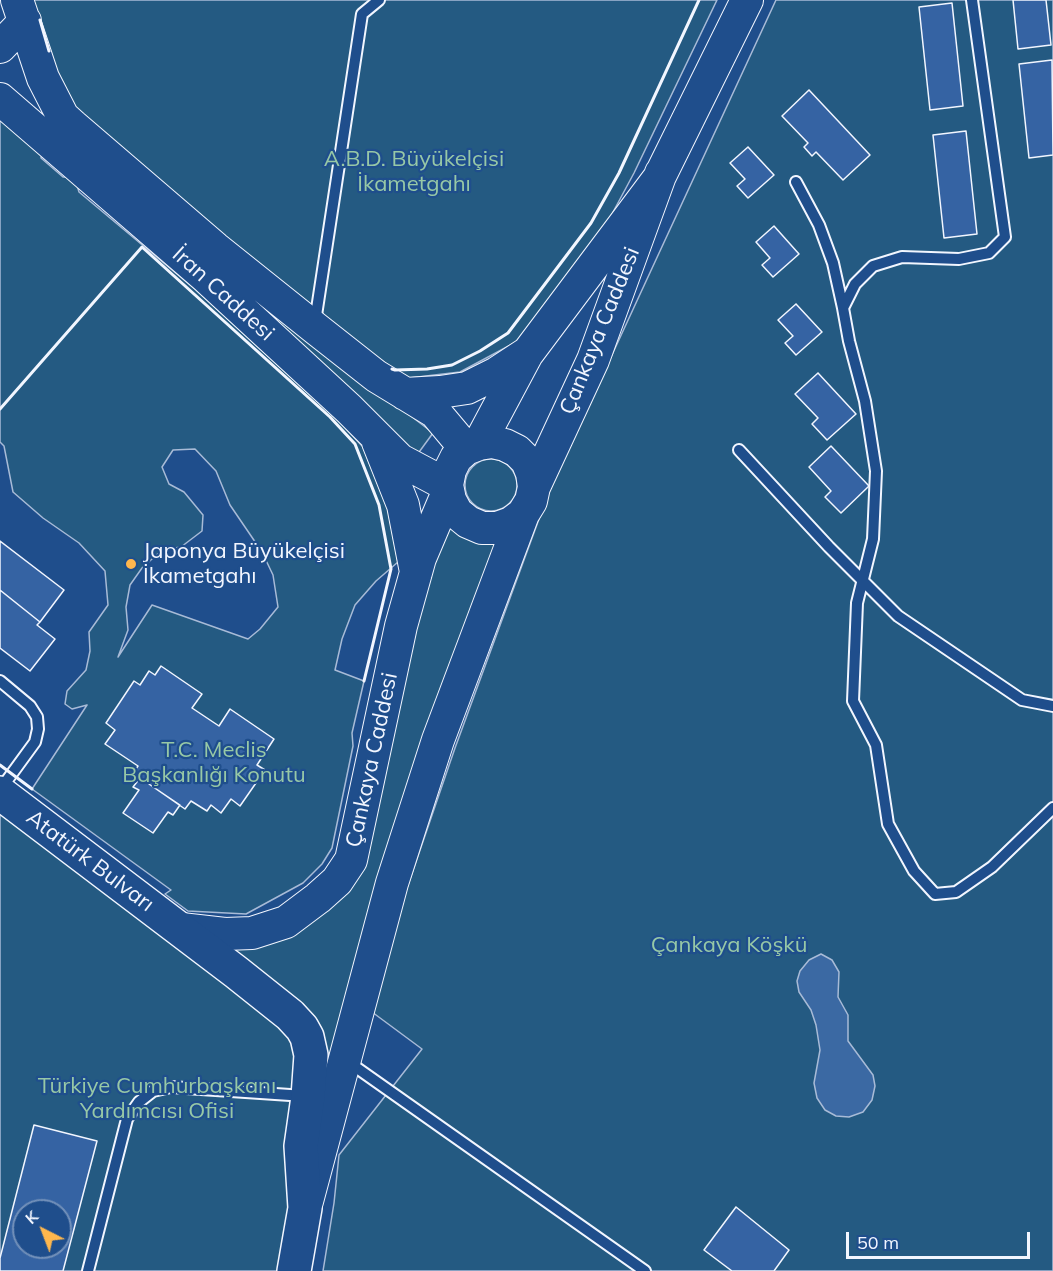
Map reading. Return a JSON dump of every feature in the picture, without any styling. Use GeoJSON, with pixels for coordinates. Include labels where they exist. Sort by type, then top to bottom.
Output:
{"type":"FeatureCollection","features":[{"type":"Feature","properties":{"kind":"main road","name":"Çankaya Caddesi"},"geometry":{"type":"LineString","coordinates":[[294,1271],[305,1208],[392,883],[438,740],[528,500],[593,360],[660,175],[747,0]]}},
{"type":"Feature","properties":{"kind":"main road"},"geometry":{"type":"LineString","coordinates":[[0,47],[21,10]]}},
{"type":"Feature","properties":{"kind":"main road","name":"İran Caddesi"},"geometry":{"type":"LineString","coordinates":[[21,10],[43,78],[63,117],[215,248],[376,376],[435,412],[473,447]]}},
{"type":"Feature","properties":{"kind":"main road","name":"İran Caddesi"},"geometry":{"type":"LineString","coordinates":[[0,99],[207,278],[349,409],[400,460],[448,488]]}},
{"type":"Feature","properties":{"kind":"main road","name":"Çankaya Caddesi"},"geometry":{"type":"LineString","coordinates":[[181,929],[225,934],[252,933],[286,922],[337,881],[351,860],[401,626],[420,558],[448,488],[450,470],[456,458],[473,447],[527,354],[660,175]]}},
{"type":"Feature","properties":{"kind":"main road"},"geometry":{"type":"LineString","coordinates":[[405,394],[467,388],[527,354]]}},
{"type":"Feature","properties":{"kind":"main road"},"geometry":{"type":"LineString","coordinates":[[377,438],[403,505],[416,574]]}},
{"type":"Feature","properties":{"kind":"main road"},"geometry":{"type":"LineString","coordinates":[[448,488],[450,500],[457,513],[468,522],[482,528],[497,528],[511,523],[528,500],[532,473],[526,461],[517,451],[506,445],[492,442],[473,447]]}},
{"type":"Feature","properties":{"kind":"main road","name":"Atatürk Bulvarı"},"geometry":{"type":"LineString","coordinates":[[0,792],[181,929]]}},
{"type":"Feature","properties":{"kind":"main road","name":"Çankaya Caddesi"},"geometry":{"type":"LineString","coordinates":[[181,929],[290,1015],[307,1037],[311,1055],[302,1146],[305,1208]]}},
{"type":"Feature","properties":{"kind":"lane"},"geometry":{"type":"LineString","coordinates":[[315,328],[363,0]]}},
{"type":"Feature","properties":{"kind":"lane"},"geometry":{"type":"LineString","coordinates":[[362,14],[379,0]]}},
{"type":"Feature","properties":{"kind":"lane"},"geometry":{"type":"LineString","coordinates":[[843,308],[855,284],[873,266],[902,257],[959,259],[989,253],[1005,237],[972,0]]}},
{"type":"Feature","properties":{"kind":"lane"},"geometry":{"type":"LineString","coordinates":[[796,182],[819,225],[833,264],[849,341],[865,401],[876,471],[873,539],[864,580],[856,603],[853,701],[876,745],[888,824],[914,871],[935,894],[956,892],[992,867],[1053,808]]}},
{"type":"Feature","properties":{"kind":"lane"},"geometry":{"type":"LineString","coordinates":[[739,450],[829,547],[898,616],[1022,700],[1053,706]]}},
{"type":"Feature","properties":{"kind":"lane"},"geometry":{"type":"LineString","coordinates":[[0,681],[30,706],[37,717],[38,729],[34,742],[0,792]]}},
{"type":"Feature","properties":{"kind":"lane"},"geometry":{"type":"LineString","coordinates":[[345,1059],[645,1271]]}},
{"type":"Feature","properties":{"kind":"lane"},"geometry":{"type":"LineString","coordinates":[[88,1271],[128,1119],[139,1102],[153,1091],[171,1086],[308,1096]]}},
{"type":"Feature","properties":{"kind":"green space","name":"A.B.D. Büyükelçisi İkametgahı"},"geometry":{"type":"Polygon","coordinates":[[[33,0],[717,0],[634,173],[605,227],[518,341],[460,372],[409,378],[311,310],[79,114],[57,71],[33,0]]]}},
{"type":"Feature","properties":{"kind":"green space","name":"Çankaya Köşkü"},"geometry":{"type":"Polygon","coordinates":[[[776,0],[1053,0],[1053,1271],[323,1271],[339,1155],[422,1049],[372,1012],[406,891],[455,748],[550,489],[776,0]]]}},
{"type":"Feature","properties":{"kind":"green space","name":"T.C. Meclis Başkanlığı Konutu"},"geometry":{"type":"Polygon","coordinates":[[[0,107],[43,148],[41,158],[63,177],[67,177],[77,185],[79,192],[196,290],[338,420],[363,447],[388,510],[398,562],[376,581],[355,605],[342,639],[335,670],[364,681],[352,733],[353,746],[332,848],[322,864],[303,883],[246,914],[188,911],[165,894],[171,890],[32,789],[87,705],[72,709],[65,704],[67,691],[86,670],[90,651],[89,632],[108,605],[105,571],[79,543],[43,518],[13,492],[4,446],[0,442],[0,107]],[[195,449],[173,450],[162,467],[169,484],[184,492],[203,515],[202,531],[181,547],[162,550],[142,568],[130,585],[126,607],[128,630],[118,657],[152,605],[248,639],[260,629],[278,607],[273,575],[262,552],[230,505],[216,471],[195,449]]]}},
{"type":"Feature","properties":{"kind":"green space"},"geometry":{"type":"Polygon","coordinates":[[[260,300],[433,433],[414,459],[253,309],[260,300]]]}},
{"type":"Feature","properties":{"kind":"green space"},"geometry":{"type":"Polygon","coordinates":[[[486,459],[496,459],[510,466],[517,485],[510,504],[496,511],[486,511],[476,507],[469,500],[465,490],[465,480],[469,470],[476,463],[486,459]]]}},
{"type":"Feature","properties":{"kind":"green space","name":"Türkiye Cumhurbaşkanı Yardımcısı Ofisi"},"geometry":{"type":"Polygon","coordinates":[[[447,485],[497,528],[496,584],[294,1271],[0,1271],[0,793],[181,929],[225,934],[337,881],[447,485]]]}},
{"type":"Feature","properties":{"kind":"shaded area"},"geometry":{"type":"Polygon","coordinates":[[[821,954],[832,960],[839,972],[838,997],[848,1015],[848,1041],[873,1075],[875,1086],[872,1100],[863,1112],[849,1117],[836,1116],[825,1110],[817,1098],[814,1083],[820,1050],[816,1025],[811,1010],[799,992],[797,981],[800,971],[809,960],[821,954]]]}},
{"type":"Feature","properties":{"kind":"building"},"geometry":{"type":"Polygon","coordinates":[[[1013,0],[1046,0],[1051,45],[1018,49],[1013,0]]]}},
{"type":"Feature","properties":{"kind":"building"},"geometry":{"type":"Polygon","coordinates":[[[952,3],[963,106],[930,110],[919,7],[952,3]]]}},
{"type":"Feature","properties":{"kind":"building"},"geometry":{"type":"Polygon","coordinates":[[[1052,60],[1053,155],[1029,158],[1019,64],[1052,60]]]}},
{"type":"Feature","properties":{"kind":"building"},"geometry":{"type":"Polygon","coordinates":[[[809,90],[870,155],[843,180],[816,152],[812,156],[804,147],[808,143],[782,116],[809,90]]]}},
{"type":"Feature","properties":{"kind":"building"},"geometry":{"type":"Polygon","coordinates":[[[966,131],[977,234],[944,238],[933,135],[966,131]]]}},
{"type":"Feature","properties":{"kind":"building"},"geometry":{"type":"Polygon","coordinates":[[[748,147],[774,175],[748,198],[737,186],[745,179],[730,163],[748,147]]]}},
{"type":"Feature","properties":{"kind":"building"},"geometry":{"type":"Polygon","coordinates":[[[774,226],[799,254],[773,277],[762,265],[770,258],[756,242],[774,226]]]}},
{"type":"Feature","properties":{"kind":"building"},"geometry":{"type":"Polygon","coordinates":[[[796,304],[822,332],[796,355],[785,343],[793,336],[778,320],[796,304]]]}},
{"type":"Feature","properties":{"kind":"building"},"geometry":{"type":"Polygon","coordinates":[[[818,373],[856,414],[827,440],[812,424],[818,418],[795,394],[818,373]]]}},
{"type":"Feature","properties":{"kind":"building"},"geometry":{"type":"Polygon","coordinates":[[[831,446],[869,486],[841,513],[825,497],[831,491],[809,467],[831,446]]]}},
{"type":"Feature","properties":{"kind":"building"},"geometry":{"type":"Polygon","coordinates":[[[0,541],[64,590],[40,622],[0,590],[0,541]]]}},
{"type":"Feature","properties":{"kind":"building"},"geometry":{"type":"Polygon","coordinates":[[[0,590],[40,622],[37,625],[55,639],[30,671],[0,648],[0,590]]]}},
{"type":"Feature","properties":{"kind":"building"},"geometry":{"type":"Polygon","coordinates":[[[161,666],[202,694],[192,708],[219,726],[230,709],[274,739],[257,765],[265,770],[240,806],[231,799],[221,813],[211,805],[207,811],[191,801],[185,809],[133,773],[138,766],[105,744],[115,730],[106,723],[134,681],[140,685],[149,671],[155,675],[161,666]]]}},
{"type":"Feature","properties":{"kind":"building"},"geometry":{"type":"Polygon","coordinates":[[[140,778],[180,805],[173,815],[168,812],[153,833],[123,813],[139,790],[133,787],[140,778]]]}},
{"type":"Feature","properties":{"kind":"building"},"geometry":{"type":"Polygon","coordinates":[[[34,1125],[97,1141],[72,1237],[72,1199],[15,1199],[34,1125]]]}},
{"type":"Feature","properties":{"kind":"building"},"geometry":{"type":"Polygon","coordinates":[[[736,1207],[789,1250],[774,1271],[732,1271],[704,1250],[736,1207]]]}},
{"type":"Feature","properties":{"kind":"building"},"geometry":{"type":"Polygon","coordinates":[[[12,1211],[12,1259],[66,1259],[63,1271],[0,1271],[0,1258],[12,1211]]]}},
{"type":"Feature","properties":{"kind":"wall"},"geometry":{"type":"LineString","coordinates":[[392,369],[427,369],[452,365],[508,333],[591,223],[619,173],[699,0]]}},
{"type":"Feature","properties":{"kind":"wall"},"geometry":{"type":"LineString","coordinates":[[40,20],[49,51]]}},
{"type":"Feature","properties":{"kind":"wall"},"geometry":{"type":"LineString","coordinates":[[0,409],[142,247],[330,417],[355,444],[379,505],[391,569],[364,681]]}},
{"type":"Feature","properties":{"kind":"wall"},"geometry":{"type":"LineString","coordinates":[[0,765],[32,789]]}},
{"type":"Feature","properties":{"kind":"place","name":"Japonya Büyükelçisi İkametgahı"},"geometry":{"type":"Point","coordinates":[131,564]}}]}
